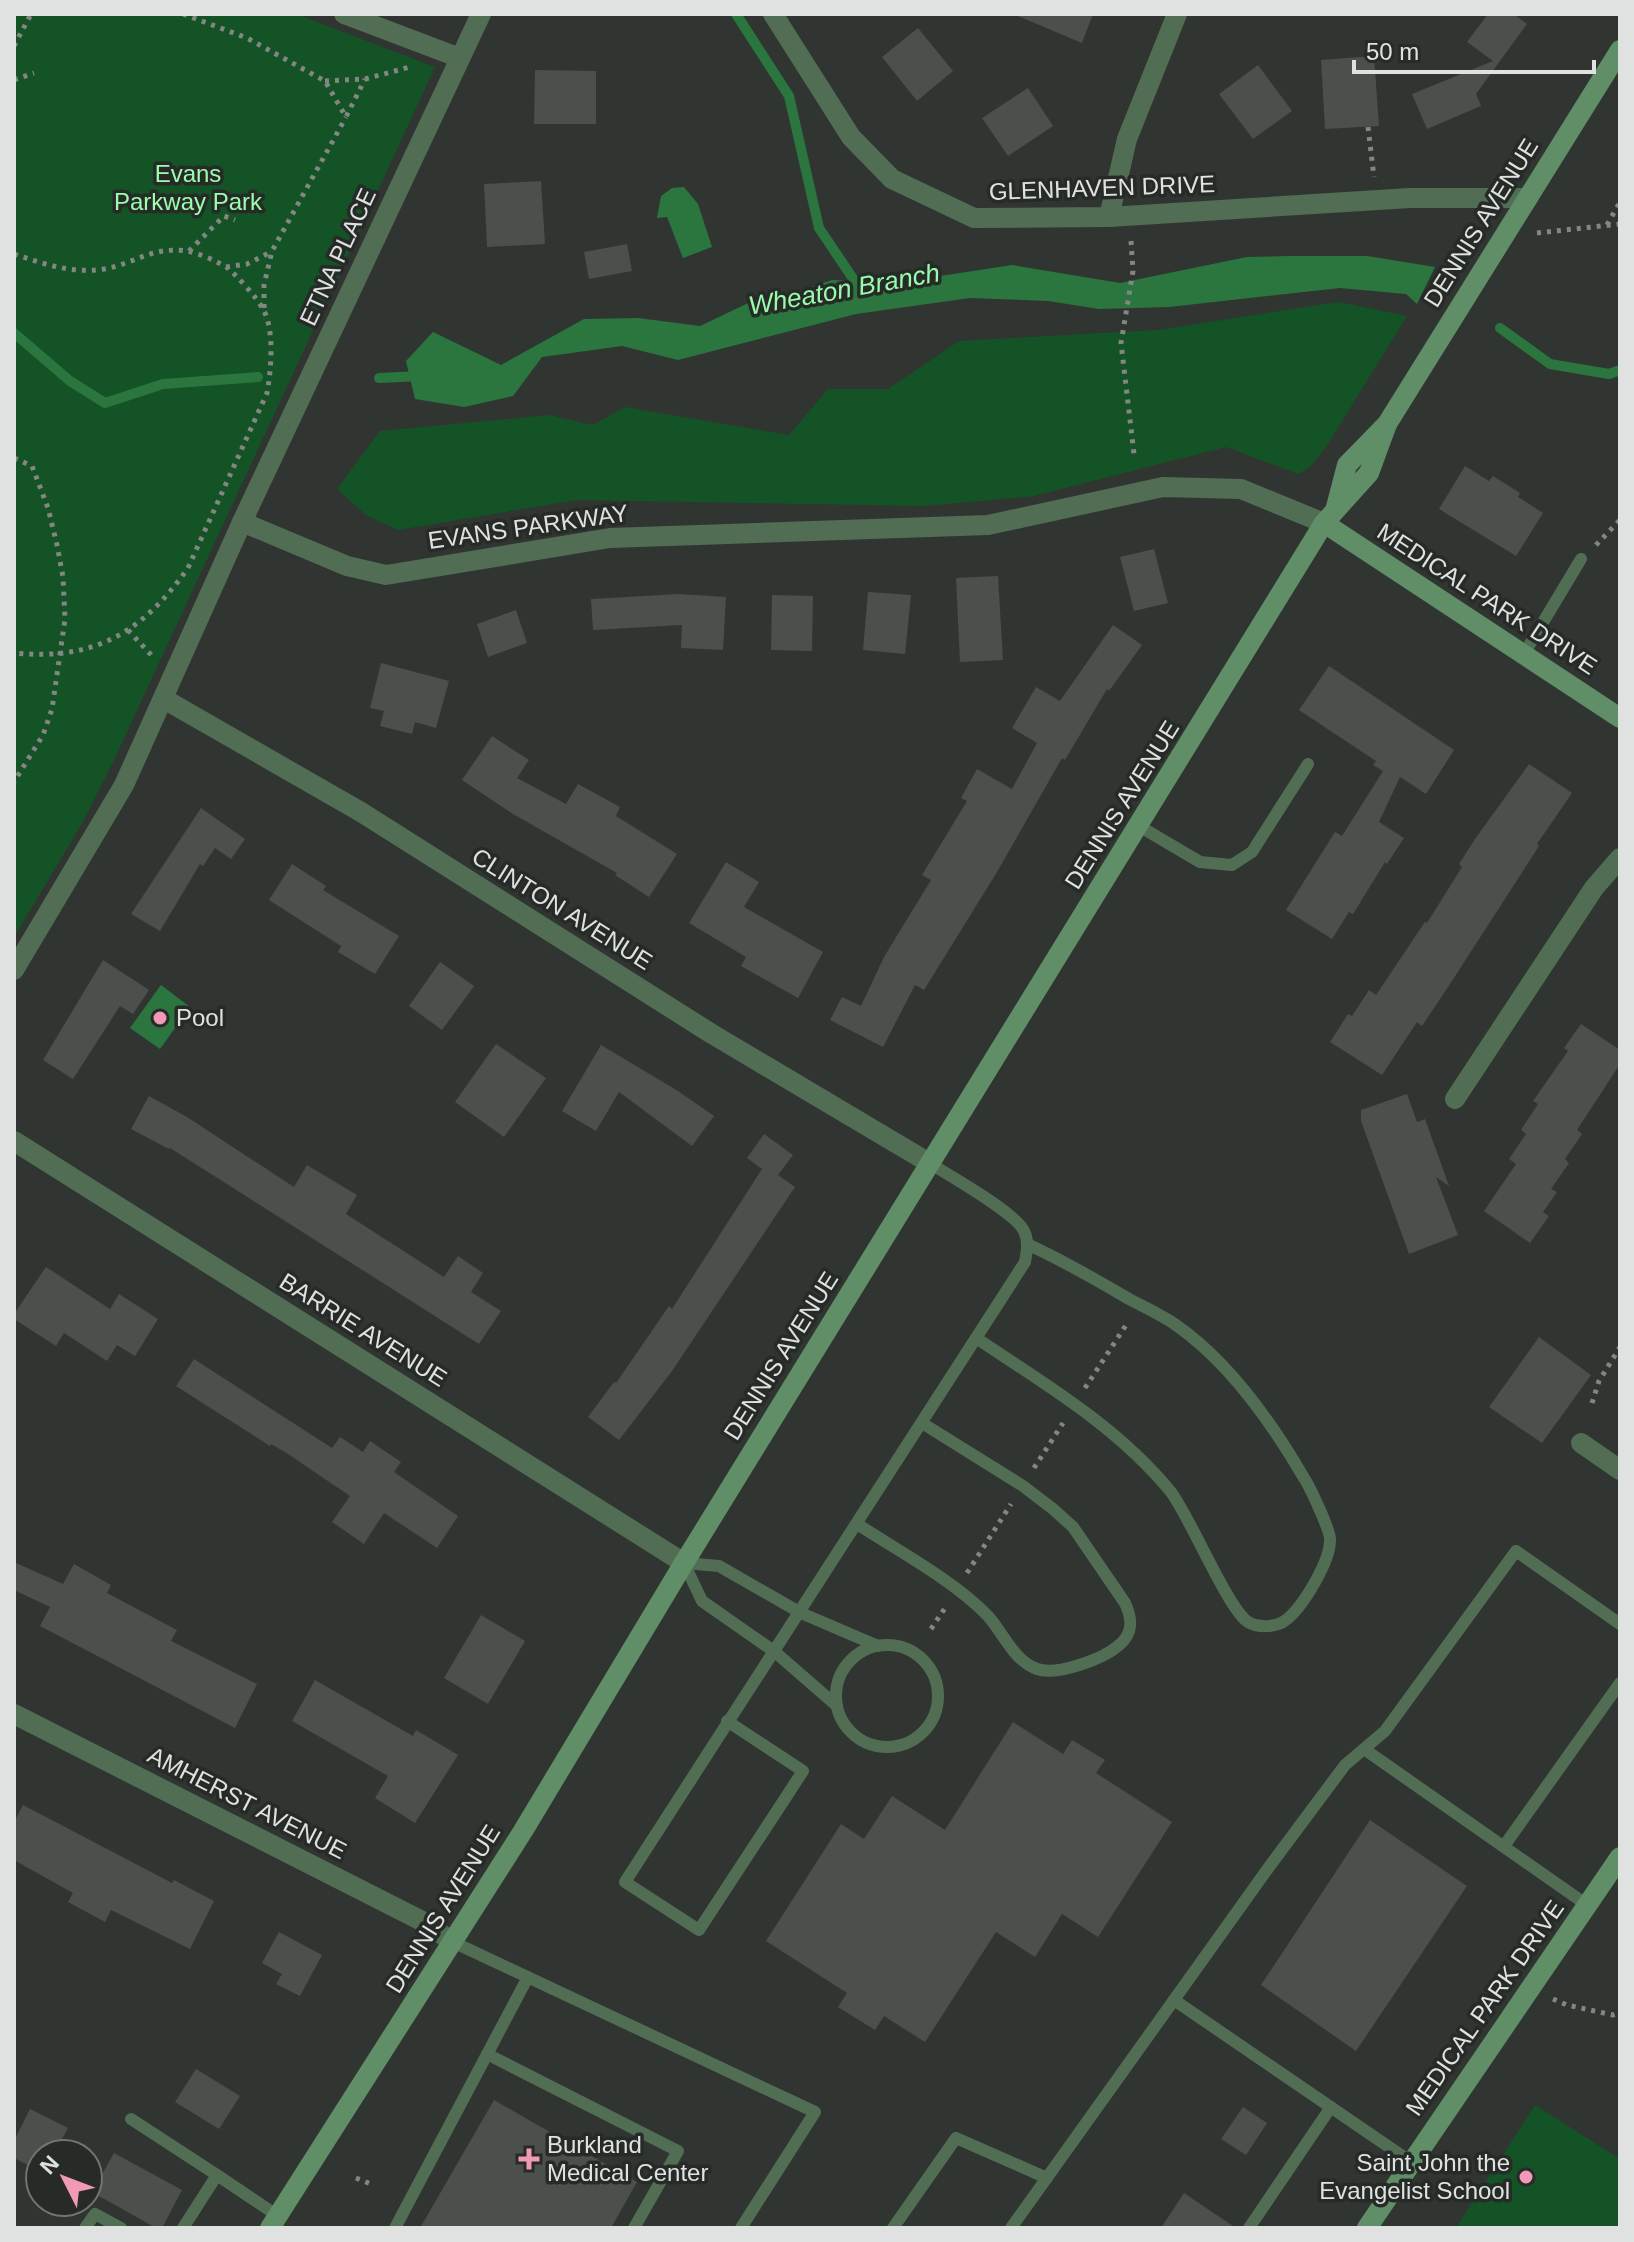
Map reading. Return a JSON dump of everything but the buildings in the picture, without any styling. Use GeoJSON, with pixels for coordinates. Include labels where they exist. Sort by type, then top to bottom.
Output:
{"type":"FeatureCollection","features":[{"type":"Feature","properties":{"kind":"street"},"geometry":{"type":"LineString","coordinates":[[344,14],[460,58]]}},
{"type":"Feature","properties":{"kind":"street","name":"ETNA PLACE"},"geometry":{"type":"LineString","coordinates":[[242,522],[481,14]]}},
{"type":"Feature","properties":{"kind":"street","name":"GLENHAVEN DRIVE"},"geometry":{"type":"LineString","coordinates":[[773,14],[851,137],[892,179],[974,218],[1109,217],[1374,200],[1528,198]]}},
{"type":"Feature","properties":{"kind":"street"},"geometry":{"type":"LineString","coordinates":[[1109,217],[1127,139],[1177,14]]}},
{"type":"Feature","properties":{"kind":"street","name":"DENNIS AVENUE"},"geometry":{"type":"LineString","coordinates":[[274,2222],[523,1831],[684,1563],[1330,517],[1347,465],[1387,424],[1620,50]]}},
{"type":"Feature","properties":{"kind":"street","name":"EVANS PARKWAY"},"geometry":{"type":"LineString","coordinates":[[242,522],[347,566],[386,575],[610,538],[988,525],[1163,487],[1241,489],[1330,517]]}},
{"type":"Feature","properties":{"kind":"street","name":"MEDICAL PARK DRIVE"},"geometry":{"type":"LineString","coordinates":[[1330,517],[1620,718]]}},
{"type":"Feature","properties":{"kind":"street"},"geometry":{"type":"LineString","coordinates":[[14,970],[124,785],[242,522]]}},
{"type":"Feature","properties":{"kind":"street","name":"CLINTON AVENUE"},"geometry":{"type":"LineString","coordinates":[[164,699],[361,812],[712,1034],[931,1164]]}},
{"type":"Feature","properties":{"kind":"street"},"geometry":{"type":"LineString","coordinates":[[1455,1099],[1594,888],[1620,858]]}},
{"type":"Feature","properties":{"kind":"street","name":"BARRIE AVENUE"},"geometry":{"type":"LineString","coordinates":[[14,1141],[684,1563]]}},
{"type":"Feature","properties":{"kind":"street"},"geometry":{"type":"LineString","coordinates":[[1581,1443],[1620,1470]]}},
{"type":"Feature","properties":{"kind":"street","name":"AMHERST AVENUE"},"geometry":{"type":"LineString","coordinates":[[14,1714],[422,1921],[453,1942]]}},
{"type":"Feature","properties":{"kind":"street","name":"MEDICAL PARK DRIVE"},"geometry":{"type":"LineString","coordinates":[[1367,2228],[1620,1857]]}},
{"type":"Feature","properties":{"kind":"lane"},"geometry":{"type":"LineString","coordinates":[[1524,654],[1581,559]]}},
{"type":"Feature","properties":{"kind":"lane"},"geometry":{"type":"LineString","coordinates":[[1139,826],[1200,862],[1232,865],[1252,852],[1308,764]]}},
{"type":"Feature","properties":{"kind":"lane"},"geometry":{"type":"LineString","coordinates":[[727,1721],[803,1771],[699,1930],[625,1882],[727,1721],[801,1613],[1025,1262],[1027,1244],[1023,1228],[931,1164]]}},
{"type":"Feature","properties":{"kind":"lane"},"geometry":{"type":"LineString","coordinates":[[976,1338],[1111,1430],[1143,1462],[1171,1493],[1196,1531],[1234,1604],[1248,1622],[1265,1627],[1283,1622],[1295,1610],[1315,1582],[1328,1555],[1331,1537],[1306,1480],[1257,1408],[1219,1362],[1176,1325],[1082,1270],[1027,1244]]}},
{"type":"Feature","properties":{"kind":"lane"},"geometry":{"type":"LineString","coordinates":[[857,1524],[986,1614],[1023,1663],[1034,1668],[1043,1671],[1068,1669],[1109,1653],[1127,1638],[1132,1617],[1073,1527],[1023,1486],[922,1423]]}},
{"type":"Feature","properties":{"kind":"lane"},"geometry":{"type":"LineString","coordinates":[[1011,2228],[1345,1765],[1385,1731],[1516,1551],[1620,1624]]}},
{"type":"Feature","properties":{"kind":"lane"},"geometry":{"type":"LineString","coordinates":[[684,1563],[719,1566],[801,1613],[878,1646]]}},
{"type":"Feature","properties":{"kind":"lane"},"geometry":{"type":"LineString","coordinates":[[684,1563],[702,1601],[775,1652],[837,1706]]}},
{"type":"Feature","properties":{"kind":"lane"},"geometry":{"type":"LineString","coordinates":[[878,1646],[909,1650],[932,1671],[937,1686],[938,1702],[934,1717],[925,1731],[912,1741],[897,1746],[881,1747],[866,1743],[853,1734],[837,1706],[841,1675],[850,1662],[878,1646]]}},
{"type":"Feature","properties":{"kind":"lane"},"geometry":{"type":"LineString","coordinates":[[1504,1846],[1620,1683]]}},
{"type":"Feature","properties":{"kind":"lane"},"geometry":{"type":"LineString","coordinates":[[1364,1749],[1587,1905]]}},
{"type":"Feature","properties":{"kind":"lane"},"geometry":{"type":"LineString","coordinates":[[453,1942],[815,2112],[741,2228]]}},
{"type":"Feature","properties":{"kind":"lane"},"geometry":{"type":"LineString","coordinates":[[395,2228],[528,1977]]}},
{"type":"Feature","properties":{"kind":"lane"},"geometry":{"type":"LineString","coordinates":[[1174,2000],[1411,2162]]}},
{"type":"Feature","properties":{"kind":"lane"},"geometry":{"type":"LineString","coordinates":[[487,2054],[678,2151],[634,2228]]}},
{"type":"Feature","properties":{"kind":"lane"},"geometry":{"type":"LineString","coordinates":[[1249,2228],[1331,2107]]}},
{"type":"Feature","properties":{"kind":"lane"},"geometry":{"type":"LineString","coordinates":[[131,2119],[217,2175],[274,2222]]}},
{"type":"Feature","properties":{"kind":"lane"},"geometry":{"type":"LineString","coordinates":[[893,2228],[956,2138],[1047,2178]]}},
{"type":"Feature","properties":{"kind":"lane"},"geometry":{"type":"LineString","coordinates":[[183,2228],[217,2175]]}},
{"type":"Feature","properties":{"kind":"lane"},"geometry":{"type":"LineString","coordinates":[[85,2228],[95,2214],[121,2228]]}},
{"type":"Feature","properties":{"kind":"path"},"geometry":{"type":"LineString","coordinates":[[14,46],[31,14]]}},
{"type":"Feature","properties":{"kind":"path"},"geometry":{"type":"LineString","coordinates":[[183,14],[247,38],[325,81],[346,117]]}},
{"type":"Feature","properties":{"kind":"path"},"geometry":{"type":"LineString","coordinates":[[325,81],[365,79],[415,66]]}},
{"type":"Feature","properties":{"kind":"path"},"geometry":{"type":"LineString","coordinates":[[14,80],[34,73]]}},
{"type":"Feature","properties":{"kind":"path"},"geometry":{"type":"LineString","coordinates":[[14,653],[60,655],[90,648],[128,630],[149,616],[188,568],[267,393],[271,370],[264,285],[272,251],[365,79]]}},
{"type":"Feature","properties":{"kind":"path"},"geometry":{"type":"LineString","coordinates":[[1368,127],[1374,200]]}},
{"type":"Feature","properties":{"kind":"path"},"geometry":{"type":"LineString","coordinates":[[1607,226],[1620,202]]}},
{"type":"Feature","properties":{"kind":"path"},"geometry":{"type":"LineString","coordinates":[[189,251],[224,216],[235,220]]}},
{"type":"Feature","properties":{"kind":"path"},"geometry":{"type":"LineString","coordinates":[[1537,233],[1620,224]]}},
{"type":"Feature","properties":{"kind":"path"},"geometry":{"type":"LineString","coordinates":[[14,254],[53,268],[78,271],[105,269],[161,250],[189,251],[226,267],[264,309]]}},
{"type":"Feature","properties":{"kind":"path"},"geometry":{"type":"LineString","coordinates":[[226,267],[247,264],[272,251]]}},
{"type":"Feature","properties":{"kind":"path"},"geometry":{"type":"LineString","coordinates":[[1133,271],[1121,343],[1134,454]]}},
{"type":"Feature","properties":{"kind":"path"},"geometry":{"type":"LineString","coordinates":[[14,458],[32,466],[54,533],[63,577],[65,619],[52,709],[43,735],[14,782]]}},
{"type":"Feature","properties":{"kind":"path"},"geometry":{"type":"LineString","coordinates":[[1581,559],[1620,520]]}},
{"type":"Feature","properties":{"kind":"path"},"geometry":{"type":"LineString","coordinates":[[128,630],[154,658]]}},
{"type":"Feature","properties":{"kind":"path"},"geometry":{"type":"LineString","coordinates":[[1592,1403],[1599,1381],[1620,1347]]}},
{"type":"Feature","properties":{"kind":"path"},"geometry":{"type":"LineString","coordinates":[[1553,1999],[1613,2015],[1620,2013]]}},
{"type":"Feature","properties":{"kind":"path"},"geometry":{"type":"LineString","coordinates":[[356,2178],[371,2184]]}},
{"type":"Feature","properties":{"kind":"green space","name":"Evans Parkway Park"},"geometry":{"type":"Polygon","coordinates":[[[14,14],[296,14],[435,67],[115,758],[84,820],[14,937],[14,14]]]}},
{"type":"Feature","properties":{"kind":"green space"},"geometry":{"type":"Polygon","coordinates":[[[1338,302],[1407,316],[1326,447],[1310,467],[1298,474],[1226,447],[1034,496],[925,506],[577,500],[398,530],[366,515],[337,489],[380,431],[549,415],[593,425],[625,407],[789,435],[828,389],[888,389],[959,341],[1158,330],[1338,302]]]}},
{"type":"Feature","properties":{"kind":"green space"},"geometry":{"type":"Polygon","coordinates":[[[1535,2105],[1620,2159],[1620,2228],[1456,2228],[1535,2105]]]}},
{"type":"Feature","properties":{"kind":"water"},"geometry":{"type":"Polygon","coordinates":[[[684,187],[698,204],[712,247],[683,258],[667,217],[657,218],[661,196],[672,188],[684,187]]]}},
{"type":"Feature","properties":{"kind":"water"},"geometry":{"type":"Polygon","coordinates":[[[1367,256],[1435,267],[1417,304],[1406,294],[1340,288],[1169,307],[1099,309],[1048,301],[970,298],[856,314],[678,360],[622,346],[542,357],[513,396],[464,407],[415,399],[406,361],[433,332],[501,365],[584,319],[638,318],[700,326],[763,296],[801,291],[832,280],[895,283],[1012,265],[1120,283],[1247,257],[1367,256]]]}},
{"type":"Feature","properties":{"kind":"water","name":"Pool"},"geometry":{"type":"Polygon","coordinates":[[[161,985],[190,1007],[160,1049],[130,1028],[161,985]]]}},
{"type":"Feature","properties":{"kind":"waterway"},"geometry":{"type":"LineString","coordinates":[[736,14],[789,96],[819,228],[862,292]]}},
{"type":"Feature","properties":{"kind":"waterway","name":"Wheaton Branch"},"geometry":{"type":"LineString","coordinates":[[1500,328],[1550,364],[1609,374],[1620,370]]}},
{"type":"Feature","properties":{"kind":"waterway","name":"Wheaton Branch"},"geometry":{"type":"LineString","coordinates":[[14,333],[70,381],[105,403],[163,384],[258,377]]}},
{"type":"Feature","properties":{"kind":"waterway","name":"Wheaton Branch"},"geometry":{"type":"LineString","coordinates":[[379,378],[421,376]]}},
{"type":"Feature","properties":{"kind":"place","name":"Pool"},"geometry":{"type":"Point","coordinates":[160,1018]}},
{"type":"Feature","properties":{"kind":"place","name":"Burkland Medical Center"},"geometry":{"type":"Point","coordinates":[529,2159]}},
{"type":"Feature","properties":{"kind":"place","name":"Saint John the Evangelist School"},"geometry":{"type":"Point","coordinates":[1526,2177]}}]}
